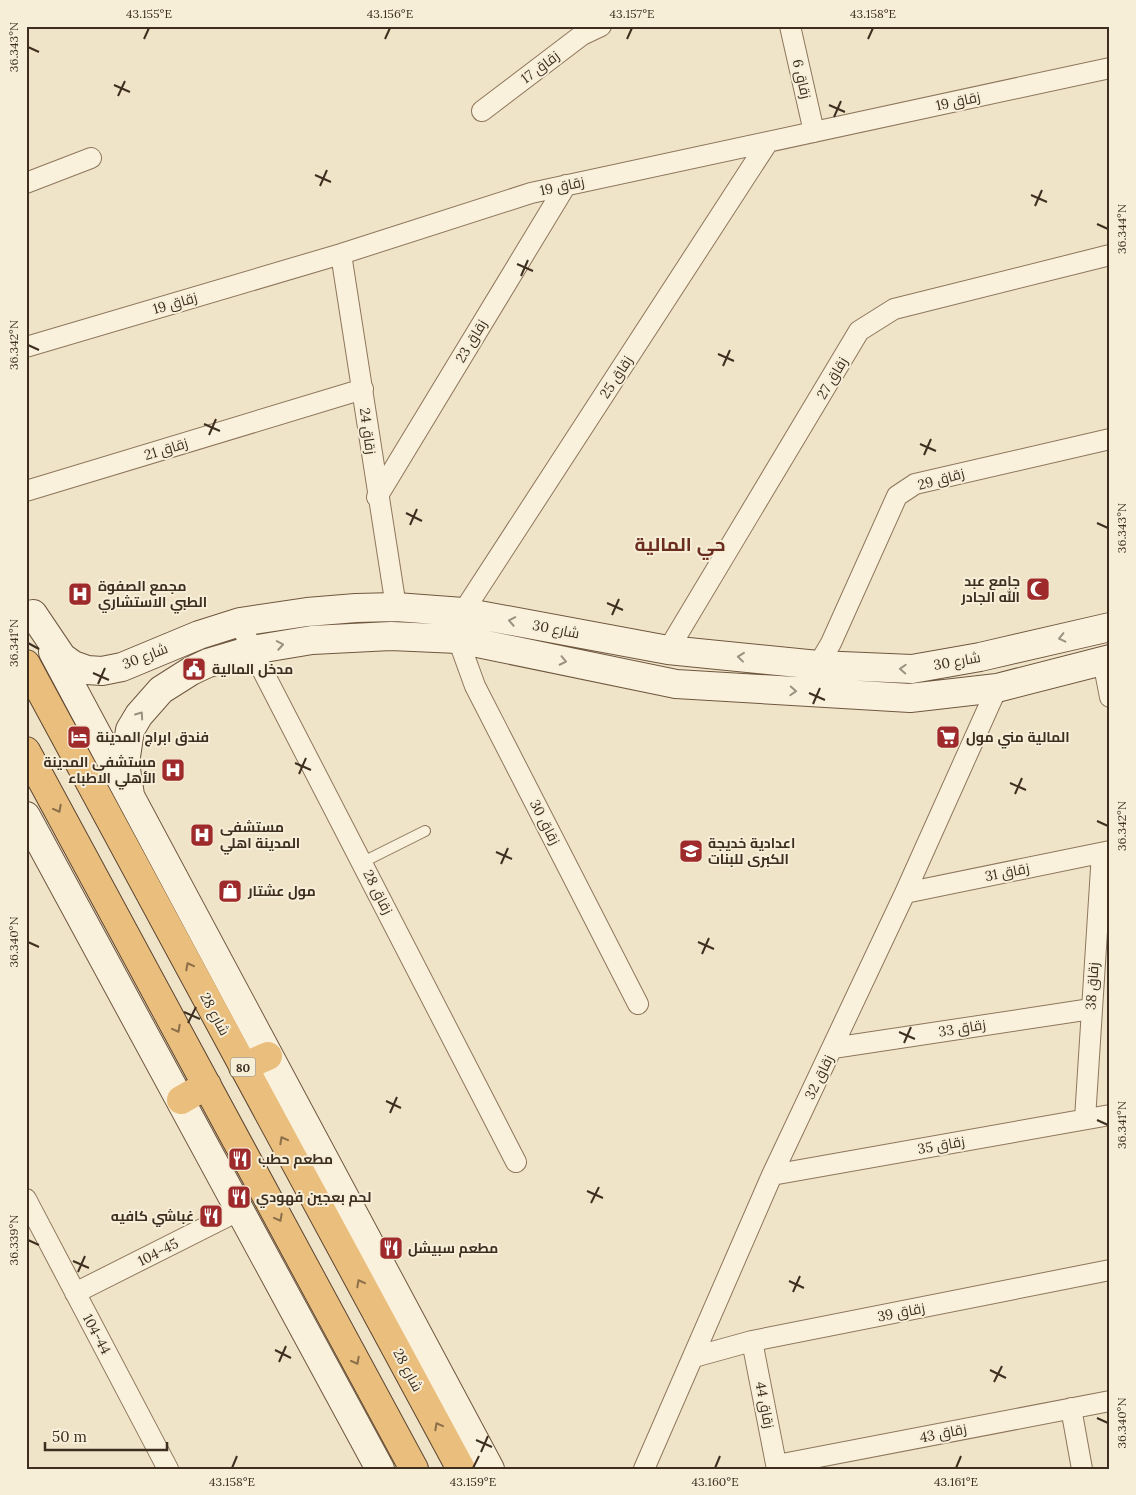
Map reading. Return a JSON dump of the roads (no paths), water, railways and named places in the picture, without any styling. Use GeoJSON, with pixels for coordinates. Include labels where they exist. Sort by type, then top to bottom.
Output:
{"type":"FeatureCollection","features":[{"type":"Feature","properties":{"kind":"highway","name":"شارع 28"},"geometry":{"type":"LineString","coordinates":[[26,664],[461,1469]]}},
{"type":"Feature","properties":{"kind":"highway"},"geometry":{"type":"LineString","coordinates":[[26,751],[414,1469]]}},
{"type":"Feature","properties":{"kind":"highway"},"geometry":{"type":"LineString","coordinates":[[243,1067],[268,1056]]}},
{"type":"Feature","properties":{"kind":"highway"},"geometry":{"type":"LineString","coordinates":[[181,1100],[207,1085]]}},
{"type":"Feature","properties":{"kind":"main road","name":"شارع 30"},"geometry":{"type":"LineString","coordinates":[[29,608],[62,657],[72,665],[87,670],[122,667],[200,635],[240,622],[307,612],[396,608],[463,612],[668,650],[818,665],[912,670],[1110,628]]}},
{"type":"Feature","properties":{"kind":"main road"},"geometry":{"type":"LineString","coordinates":[[29,608],[490,1469]]}},
{"type":"Feature","properties":{"kind":"main road"},"geometry":{"type":"LineString","coordinates":[[130,795],[125,762],[130,730],[152,699],[174,681],[191,671],[252,650],[335,638],[391,636],[458,639],[676,684],[910,698],[997,688],[1106,660]]}},
{"type":"Feature","properties":{"kind":"main road"},"geometry":{"type":"LineString","coordinates":[[26,816],[380,1469]]}},
{"type":"Feature","properties":{"kind":"street","name":"زقاق 17"},"geometry":{"type":"LineString","coordinates":[[482,111],[582,35],[601,26]]}},
{"type":"Feature","properties":{"kind":"street","name":"زقاق 6"},"geometry":{"type":"LineString","coordinates":[[790,26],[814,132]]}},
{"type":"Feature","properties":{"kind":"street","name":"زقاق 19"},"geometry":{"type":"LineString","coordinates":[[26,347],[341,254],[531,193],[1110,68]]}},
{"type":"Feature","properties":{"kind":"street","name":"زقاق 25"},"geometry":{"type":"LineString","coordinates":[[463,612],[768,142]]}},
{"type":"Feature","properties":{"kind":"street"},"geometry":{"type":"LineString","coordinates":[[26,183],[91,158]]}},
{"type":"Feature","properties":{"kind":"street","name":"زقاق 23"},"geometry":{"type":"LineString","coordinates":[[377,497],[566,185]]}},
{"type":"Feature","properties":{"kind":"street","name":"زقاق 24"},"geometry":{"type":"LineString","coordinates":[[341,254],[377,497],[396,608]]}},
{"type":"Feature","properties":{"kind":"street","name":"زقاق 27"},"geometry":{"type":"LineString","coordinates":[[668,650],[859,331],[894,309],[1110,255]]}},
{"type":"Feature","properties":{"kind":"street","name":"زقاق 21"},"geometry":{"type":"LineString","coordinates":[[26,491],[362,389]]}},
{"type":"Feature","properties":{"kind":"street","name":"زقاق 29"},"geometry":{"type":"LineString","coordinates":[[818,665],[831,643],[897,496],[915,484],[1110,439]]}},
{"type":"Feature","properties":{"kind":"street"},"geometry":{"type":"LineString","coordinates":[[458,639],[463,612]]}},
{"type":"Feature","properties":{"kind":"street","name":"زقاق 28"},"geometry":{"type":"LineString","coordinates":[[240,622],[252,650],[516,1162]]}},
{"type":"Feature","properties":{"kind":"street","name":"زقاق 30"},"geometry":{"type":"LineString","coordinates":[[458,639],[475,686],[638,1004]]}},
{"type":"Feature","properties":{"kind":"street"},"geometry":{"type":"LineString","coordinates":[[1106,660],[1110,697]]}},
{"type":"Feature","properties":{"kind":"street","name":"زقاق 32"},"geometry":{"type":"LineString","coordinates":[[644,1469],[772,1175],[833,1048],[997,688]]}},
{"type":"Feature","properties":{"kind":"street","name":"زقاق 31"},"geometry":{"type":"LineString","coordinates":[[904,892],[1106,852]]}},
{"type":"Feature","properties":{"kind":"street","name":"زقاق 38"},"geometry":{"type":"LineString","coordinates":[[1085,1119],[1091,1008],[1106,852]]}},
{"type":"Feature","properties":{"kind":"street","name":"زقاق 33"},"geometry":{"type":"LineString","coordinates":[[833,1048],[1091,1008]]}},
{"type":"Feature","properties":{"kind":"street","name":"زقاق 35"},"geometry":{"type":"LineString","coordinates":[[772,1175],[1110,1115]]}},
{"type":"Feature","properties":{"kind":"street","name":"104-44"},"geometry":{"type":"LineString","coordinates":[[26,1199],[168,1469]]}},
{"type":"Feature","properties":{"kind":"street","name":"104-45"},"geometry":{"type":"LineString","coordinates":[[75,1293],[240,1210]]}},
{"type":"Feature","properties":{"kind":"street","name":"زقاق 39"},"geometry":{"type":"LineString","coordinates":[[694,1357],[752,1341],[1110,1270]]}},
{"type":"Feature","properties":{"kind":"street","name":"زقاق 44"},"geometry":{"type":"LineString","coordinates":[[752,1341],[777,1467]]}},
{"type":"Feature","properties":{"kind":"street","name":"زقاق 43"},"geometry":{"type":"LineString","coordinates":[[777,1467],[1110,1401]]}},
{"type":"Feature","properties":{"kind":"street"},"geometry":{"type":"LineString","coordinates":[[1071,1408],[1082,1469]]}},
{"type":"Feature","properties":{"kind":"lane"},"geometry":{"type":"LineString","coordinates":[[363,862],[425,832]]}},
{"type":"Feature","properties":{"kind":"place","name":"جامع عبد الله الجادر"},"geometry":{"type":"Point","coordinates":[1038,589]}},
{"type":"Feature","properties":{"kind":"place","name":"مجمع الصفوة الطبي الاستشاري"},"geometry":{"type":"Point","coordinates":[80,594]}},
{"type":"Feature","properties":{"kind":"place","name":"مدخل المالية"},"geometry":{"type":"Point","coordinates":[194,669]}},
{"type":"Feature","properties":{"kind":"place","name":"فندق ابراج المدينة"},"geometry":{"type":"Point","coordinates":[79,737]}},
{"type":"Feature","properties":{"kind":"place","name":"المالية مني مول"},"geometry":{"type":"Point","coordinates":[948,737]}},
{"type":"Feature","properties":{"kind":"place","name":"مستشفى المدينة الأهلي الاطباء"},"geometry":{"type":"Point","coordinates":[173,770]}},
{"type":"Feature","properties":{"kind":"place","name":"مستشفى المدينة اهلي"},"geometry":{"type":"Point","coordinates":[202,835]}},
{"type":"Feature","properties":{"kind":"place","name":"اعدادية خديجة الكبرى للبنات"},"geometry":{"type":"Point","coordinates":[691,851]}},
{"type":"Feature","properties":{"kind":"place","name":"مول عشتار"},"geometry":{"type":"Point","coordinates":[230,891]}},
{"type":"Feature","properties":{"kind":"place","name":"مطعم حطب"},"geometry":{"type":"Point","coordinates":[240,1159]}},
{"type":"Feature","properties":{"kind":"place","name":"لحم بعجين فهودي"},"geometry":{"type":"Point","coordinates":[239,1197]}},
{"type":"Feature","properties":{"kind":"place","name":"غباشي كافيه"},"geometry":{"type":"Point","coordinates":[211,1216]}},
{"type":"Feature","properties":{"kind":"place","name":"مطعم سبيشل"},"geometry":{"type":"Point","coordinates":[391,1248]}},
{"type":"Feature","properties":{"kind":"district","name":"حي المالية"},"geometry":{"type":"Point","coordinates":[680,544]}}]}
